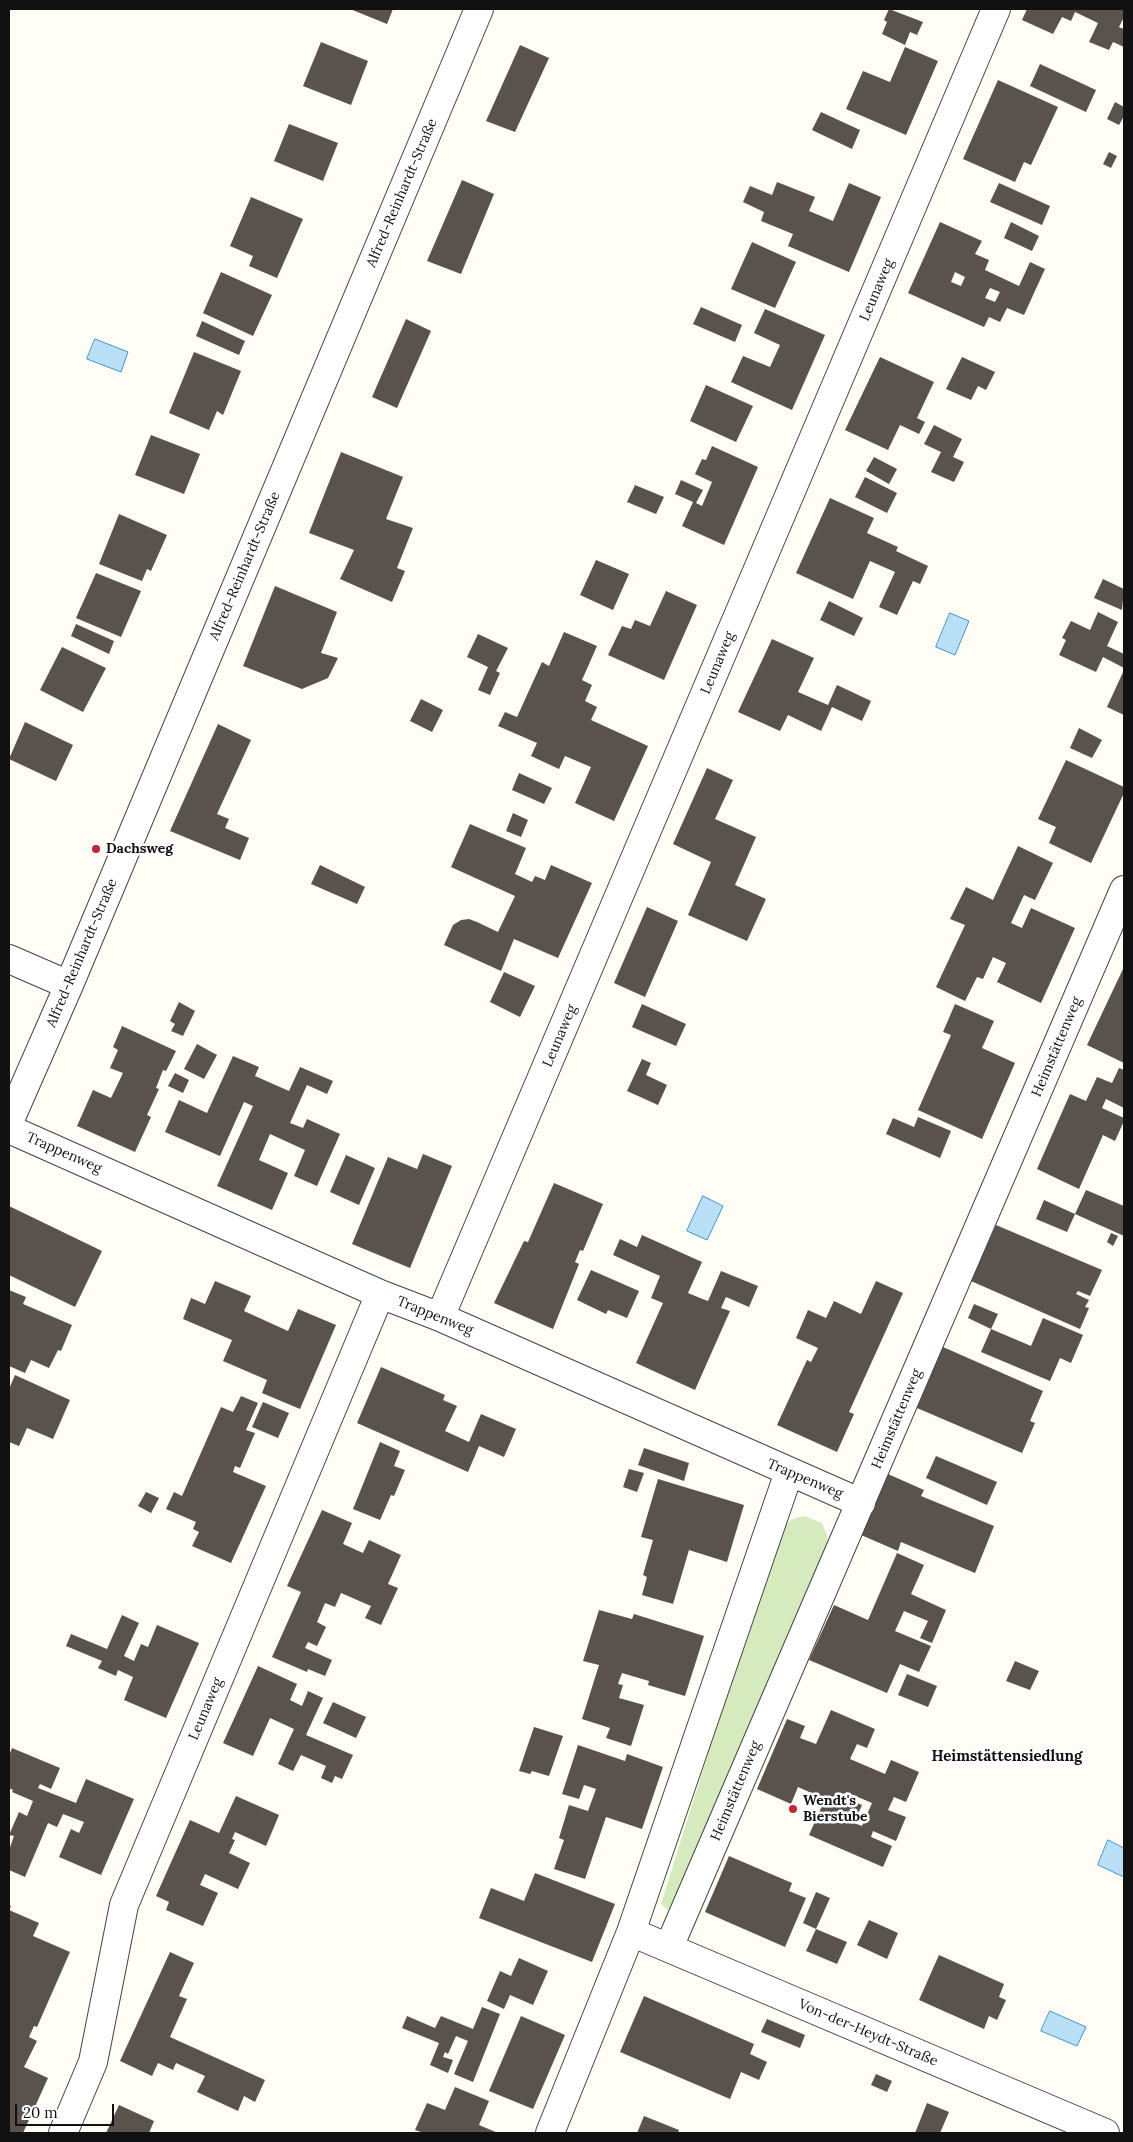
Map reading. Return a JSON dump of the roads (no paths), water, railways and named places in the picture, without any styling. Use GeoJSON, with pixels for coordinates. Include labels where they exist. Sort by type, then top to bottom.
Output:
{"type":"FeatureCollection","features":[{"type":"Feature","properties":{"kind":"street","name":"Alfred-Reinhardt-Straße"},"geometry":{"type":"LineString","coordinates":[[9,1122],[69,985],[479,9]]}},
{"type":"Feature","properties":{"kind":"street","name":"Leunaweg"},"geometry":{"type":"LineString","coordinates":[[440,1317],[996,9]]}},
{"type":"Feature","properties":{"kind":"street","name":"Heimstättenweg"},"geometry":{"type":"LineString","coordinates":[[669,1947],[1124,890]]}},
{"type":"Feature","properties":{"kind":"street"},"geometry":{"type":"LineString","coordinates":[[9,959],[69,985]]}},
{"type":"Feature","properties":{"kind":"street","name":"Trappenweg"},"geometry":{"type":"LineString","coordinates":[[9,1129],[380,1294],[440,1317],[861,1503]]}},
{"type":"Feature","properties":{"kind":"street","name":"Leunaweg"},"geometry":{"type":"LineString","coordinates":[[63,2133],[93,2062],[124,1904],[380,1294]]}},
{"type":"Feature","properties":{"kind":"street"},"geometry":{"type":"LineString","coordinates":[[550,2133],[631,1932],[789,1472]]}},
{"type":"Feature","properties":{"kind":"street","name":"Von-der-Heydt-Straße"},"geometry":{"type":"LineString","coordinates":[[631,1932],[1106,2133]]}},
{"type":"Feature","properties":{"kind":"water"},"geometry":{"type":"Polygon","coordinates":[[[95,339],[128,352],[121,372],[87,359],[95,339]]]}},
{"type":"Feature","properties":{"kind":"water"},"geometry":{"type":"Polygon","coordinates":[[[950,613],[969,621],[955,655],[936,647],[950,613]]]}},
{"type":"Feature","properties":{"kind":"water"},"geometry":{"type":"Polygon","coordinates":[[[703,1196],[723,1206],[707,1240],[687,1231],[703,1196]]]}},
{"type":"Feature","properties":{"kind":"water"},"geometry":{"type":"Polygon","coordinates":[[[1108,1840],[1124,1848],[1124,1877],[1098,1865],[1108,1840]]]}},
{"type":"Feature","properties":{"kind":"water"},"geometry":{"type":"Polygon","coordinates":[[[1050,2011],[1086,2027],[1077,2046],[1041,2031],[1050,2011]]]}},
{"type":"Feature","properties":{"kind":"place","name":"Dachsweg"},"geometry":{"type":"Point","coordinates":[96,849]}},
{"type":"Feature","properties":{"kind":"place","name":"Wendt's Bierstube"},"geometry":{"type":"Point","coordinates":[793,1809]}},
{"type":"Feature","properties":{"kind":"district","name":"Heimstättensiedlung"},"geometry":{"type":"Point","coordinates":[1007,1757]}}]}
